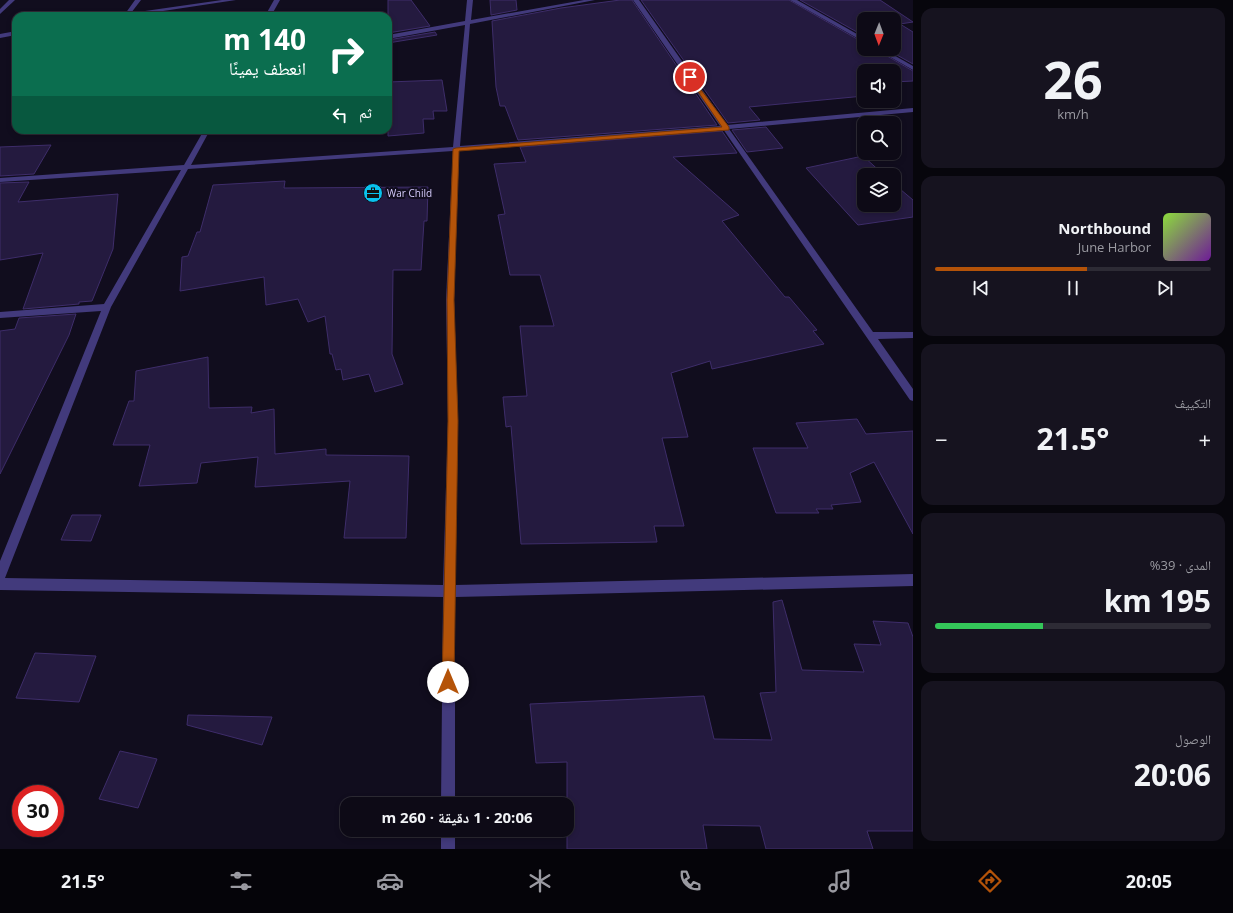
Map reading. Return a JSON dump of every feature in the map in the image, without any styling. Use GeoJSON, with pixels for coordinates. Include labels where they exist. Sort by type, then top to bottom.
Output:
{"type":"FeatureCollection","features":[{"type":"Feature","properties":{"kind":"street"},"geometry":{"type":"LineString","coordinates":[[0,12],[12,0]]}},
{"type":"Feature","properties":{"kind":"street"},"geometry":{"type":"LineString","coordinates":[[129,12],[138,0]]}},
{"type":"Feature","properties":{"kind":"street"},"geometry":{"type":"LineString","coordinates":[[148,12],[233,0]]}},
{"type":"Feature","properties":{"kind":"street"},"geometry":{"type":"LineString","coordinates":[[270,12],[277,0]]}},
{"type":"Feature","properties":{"kind":"street"},"geometry":{"type":"LineString","coordinates":[[448,797],[449,591],[453,421],[450,300],[456,149],[470,0]]}},
{"type":"Feature","properties":{"kind":"street"},"geometry":{"type":"LineString","coordinates":[[392,36],[592,0]]}},
{"type":"Feature","properties":{"kind":"street"},"geometry":{"type":"LineString","coordinates":[[636,0],[913,397]]}},
{"type":"Feature","properties":{"kind":"street"},"geometry":{"type":"LineString","coordinates":[[793,0],[857,36]]}},
{"type":"Feature","properties":{"kind":"street"},"geometry":{"type":"LineString","coordinates":[[0,36],[12,34]]}},
{"type":"Feature","properties":{"kind":"street"},"geometry":{"type":"LineString","coordinates":[[892,56],[913,68]]}},
{"type":"Feature","properties":{"kind":"street"},"geometry":{"type":"LineString","coordinates":[[0,180],[456,149],[726,128],[913,110]]}},
{"type":"Feature","properties":{"kind":"street"},"geometry":{"type":"LineString","coordinates":[[0,576],[107,306],[205,134]]}},
{"type":"Feature","properties":{"kind":"street"},"geometry":{"type":"LineString","coordinates":[[0,315],[107,306]]}},
{"type":"Feature","properties":{"kind":"street"},"geometry":{"type":"LineString","coordinates":[[870,336],[913,335]]}},
{"type":"Feature","properties":{"kind":"street"},"geometry":{"type":"LineString","coordinates":[[0,584],[449,591],[913,580]]}},
{"type":"Feature","properties":{"kind":"street"},"geometry":{"type":"LineString","coordinates":[[448,837],[448,849]]}},
{"type":"Feature","properties":{"kind":"building"},"geometry":{"type":"Polygon","coordinates":[[[388,0],[411,0],[430,26],[392,32],[392,12],[388,12],[388,0]]]}},
{"type":"Feature","properties":{"kind":"building"},"geometry":{"type":"Polygon","coordinates":[[[490,0],[516,0],[517,10],[491,15],[490,0]]]}},
{"type":"Feature","properties":{"kind":"building"},"geometry":{"type":"Polygon","coordinates":[[[620,0],[632,0],[717,125],[518,140],[505,106],[500,106],[496,87],[492,21],[561,8],[620,0]]]}},
{"type":"Feature","properties":{"kind":"building"},"geometry":{"type":"Polygon","coordinates":[[[641,0],[789,0],[857,39],[857,56],[887,56],[901,64],[857,64],[857,97],[749,107],[760,120],[728,123],[641,0]]]}},
{"type":"Feature","properties":{"kind":"building"},"geometry":{"type":"Polygon","coordinates":[[[800,0],[880,0],[898,12],[857,12],[857,32],[800,0]]]}},
{"type":"Feature","properties":{"kind":"building"},"geometry":{"type":"Polygon","coordinates":[[[901,14],[913,22],[901,24],[901,14]]]}},
{"type":"Feature","properties":{"kind":"building"},"geometry":{"type":"Polygon","coordinates":[[[901,25],[913,32],[913,64],[899,56],[901,56],[901,25]]]}},
{"type":"Feature","properties":{"kind":"building"},"geometry":{"type":"Polygon","coordinates":[[[435,32],[437,35],[392,42],[392,39],[435,32]]]}},
{"type":"Feature","properties":{"kind":"building"},"geometry":{"type":"Polygon","coordinates":[[[901,64],[913,71],[913,81],[901,82],[901,64]]]}},
{"type":"Feature","properties":{"kind":"building"},"geometry":{"type":"Polygon","coordinates":[[[442,80],[447,111],[433,111],[434,119],[423,119],[424,133],[388,136],[388,134],[392,134],[392,82],[442,80]]]}},
{"type":"Feature","properties":{"kind":"building"},"geometry":{"type":"Polygon","coordinates":[[[766,127],[783,148],[747,152],[732,130],[766,127]]]}},
{"type":"Feature","properties":{"kind":"building"},"geometry":{"type":"Polygon","coordinates":[[[722,131],[737,153],[673,157],[739,215],[722,221],[785,297],[789,297],[817,330],[813,331],[824,344],[712,369],[710,361],[671,373],[688,437],[662,438],[684,526],[654,526],[657,542],[521,544],[511,426],[506,427],[503,397],[527,396],[520,326],[554,326],[540,275],[510,275],[498,215],[505,214],[494,164],[526,162],[520,147],[722,131]]]}},
{"type":"Feature","properties":{"kind":"building"},"geometry":{"type":"Polygon","coordinates":[[[51,145],[34,174],[0,176],[0,147],[51,145]]]}},
{"type":"Feature","properties":{"kind":"building"},"geometry":{"type":"Polygon","coordinates":[[[857,157],[857,160],[867,160],[876,168],[857,168],[857,212],[901,212],[901,190],[913,200],[913,217],[858,225],[806,168],[857,157]]]}},
{"type":"Feature","properties":{"kind":"building"},"geometry":{"type":"Polygon","coordinates":[[[285,181],[284,188],[428,187],[427,221],[424,221],[421,270],[393,270],[392,354],[403,384],[375,392],[369,374],[343,380],[341,369],[336,370],[332,354],[330,354],[325,316],[308,322],[298,299],[266,305],[264,277],[180,291],[182,257],[188,256],[197,232],[200,232],[213,185],[285,181]]]}},
{"type":"Feature","properties":{"kind":"building"},"geometry":{"type":"Polygon","coordinates":[[[29,182],[18,202],[118,194],[113,249],[92,301],[79,302],[79,304],[23,309],[43,253],[0,260],[0,183],[29,182]]]}},
{"type":"Feature","properties":{"kind":"building"},"geometry":{"type":"Polygon","coordinates":[[[76,314],[69,335],[0,474],[0,331],[15,329],[19,318],[76,314]]]}},
{"type":"Feature","properties":{"kind":"building"},"geometry":{"type":"Polygon","coordinates":[[[208,357],[209,408],[252,407],[251,413],[274,409],[275,454],[326,449],[326,455],[409,456],[406,538],[344,538],[350,481],[255,487],[258,457],[201,463],[197,483],[139,486],[150,445],[113,445],[129,401],[134,401],[136,371],[208,357]]]}},
{"type":"Feature","properties":{"kind":"building"},"geometry":{"type":"Polygon","coordinates":[[[857,419],[866,434],[913,431],[913,534],[874,462],[850,473],[861,502],[831,505],[833,509],[816,509],[819,513],[776,513],[753,448],[808,448],[796,423],[857,419]]]}},
{"type":"Feature","properties":{"kind":"building"},"geometry":{"type":"Polygon","coordinates":[[[72,515],[101,515],[91,541],[61,540],[72,515]]]}},
{"type":"Feature","properties":{"kind":"building"},"geometry":{"type":"Polygon","coordinates":[[[782,600],[802,670],[864,672],[854,644],[881,645],[873,621],[908,623],[913,637],[913,831],[867,831],[873,849],[766,849],[760,826],[703,825],[707,849],[567,849],[567,837],[574,837],[574,797],[567,797],[567,762],[536,763],[530,704],[704,696],[714,739],[772,740],[760,693],[776,692],[773,602],[782,600]]]}},
{"type":"Feature","properties":{"kind":"building"},"geometry":{"type":"Polygon","coordinates":[[[35,653],[96,656],[79,702],[16,698],[35,653]]]}},
{"type":"Feature","properties":{"kind":"building"},"geometry":{"type":"Polygon","coordinates":[[[188,715],[272,717],[262,745],[187,725],[188,715]]]}},
{"type":"Feature","properties":{"kind":"building"},"geometry":{"type":"Polygon","coordinates":[[[120,751],[157,759],[138,808],[99,799],[120,751]]]}},
{"type":"Feature","properties":{"kind":"place","name":"War Child"},"geometry":{"type":"Point","coordinates":[373,193]}},
{"type":"Feature","properties":{"kind":"route"},"geometry":{"type":"LineString","coordinates":[[448,682],[453,421],[450,300],[456,149],[726,128],[690,77]]}}]}
